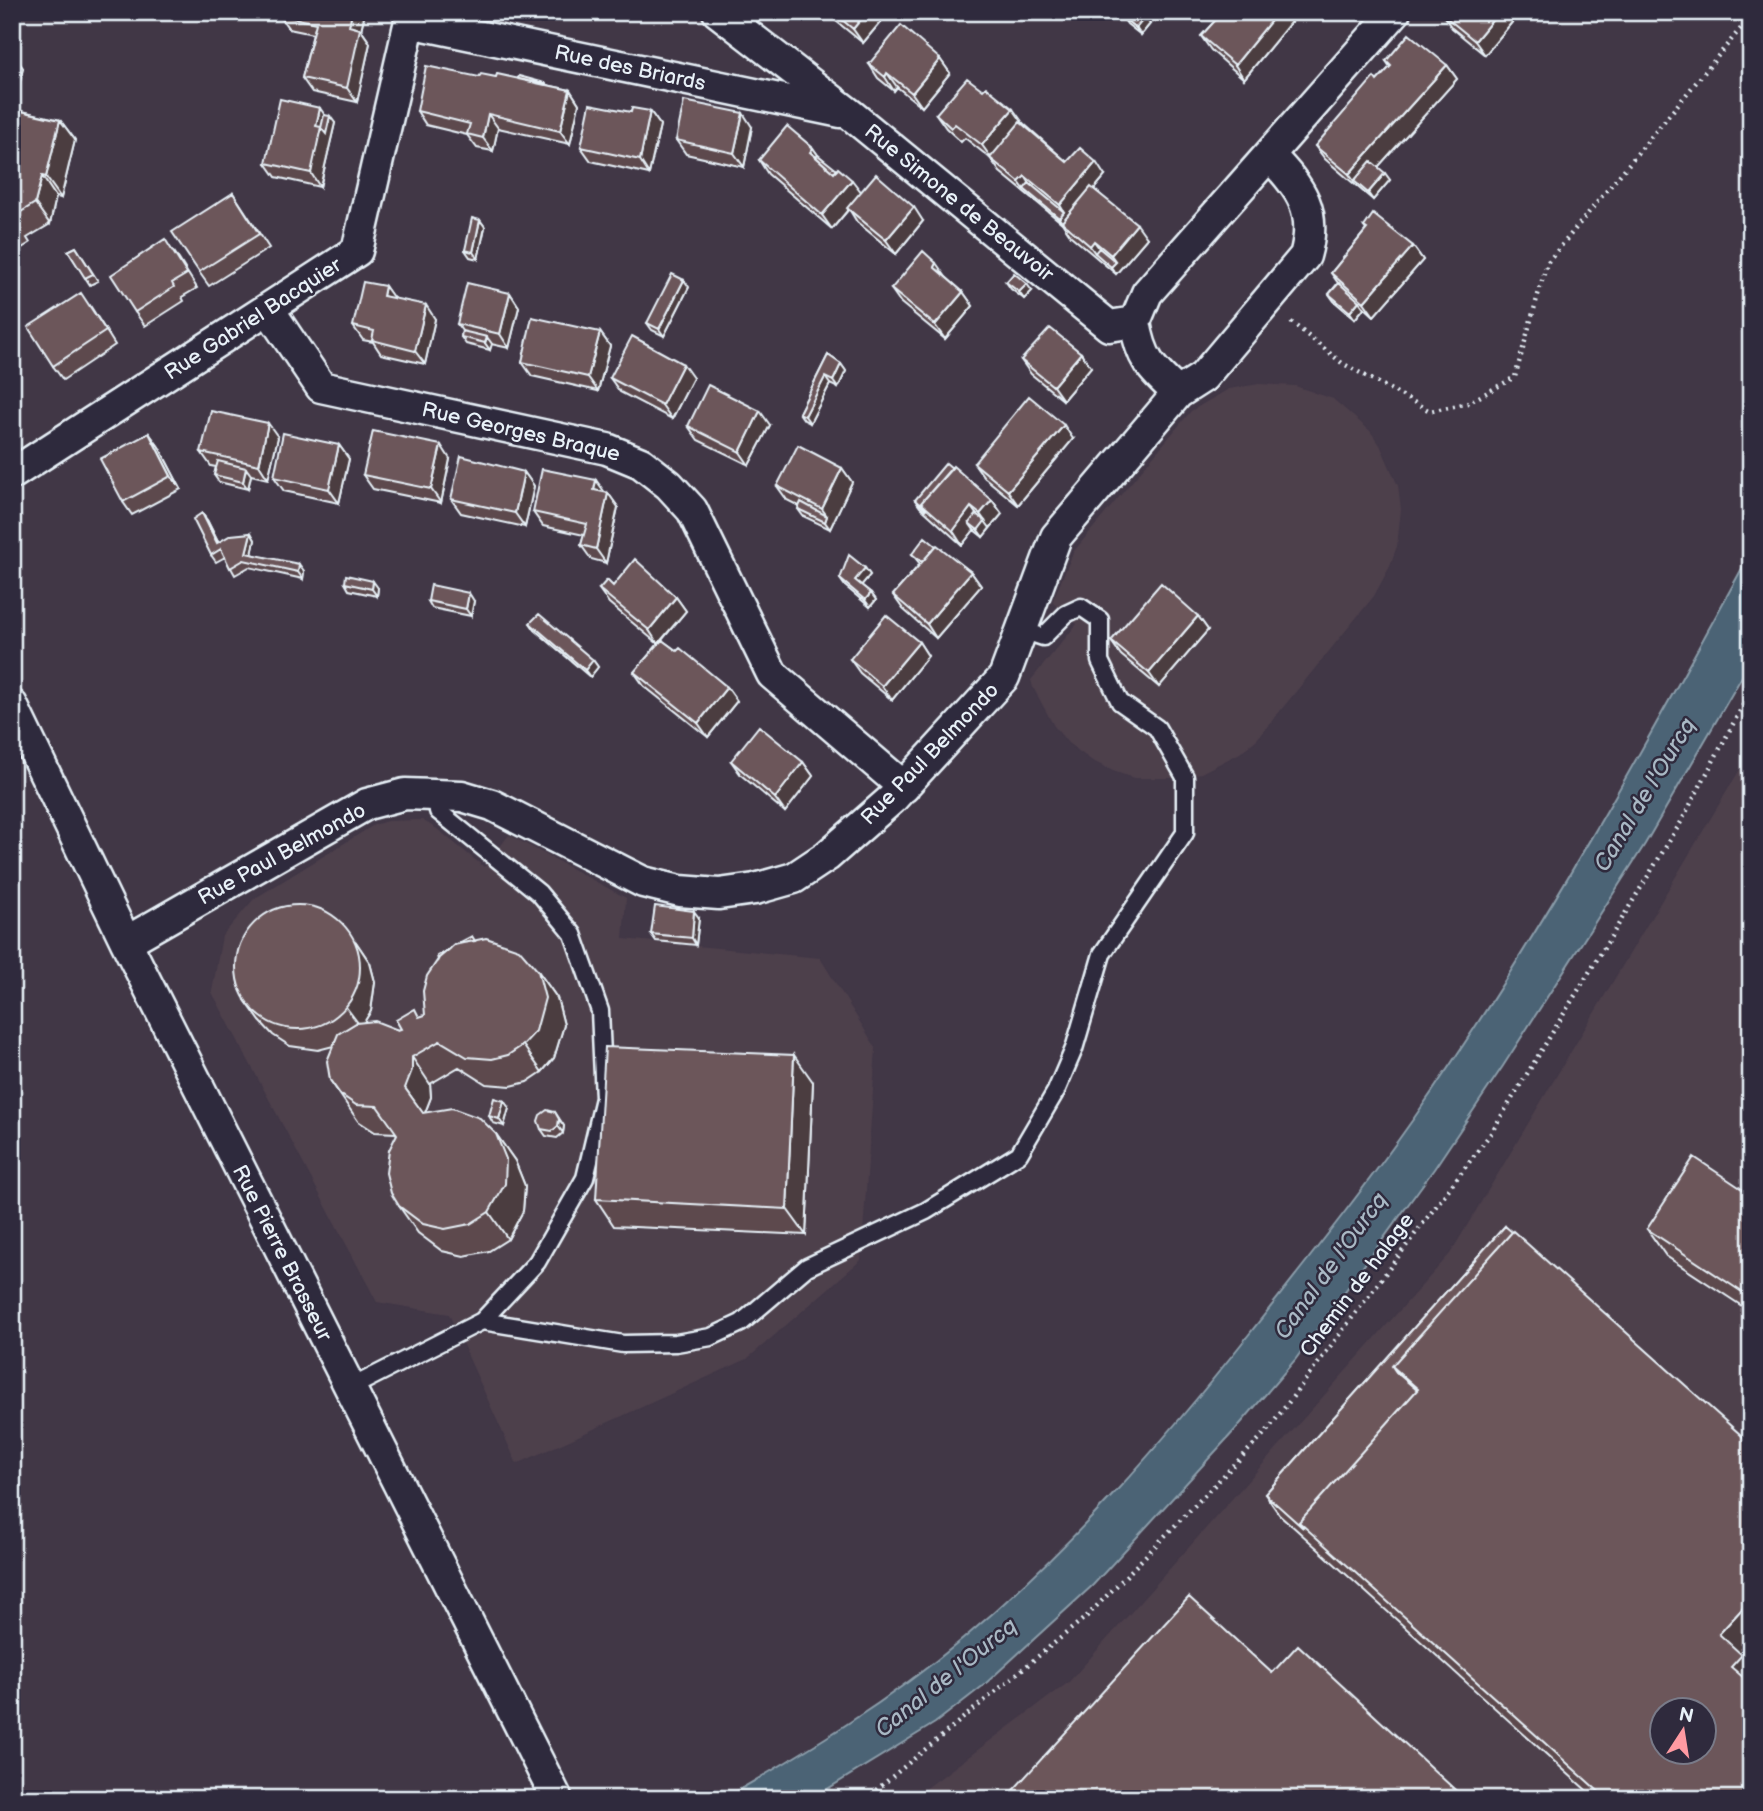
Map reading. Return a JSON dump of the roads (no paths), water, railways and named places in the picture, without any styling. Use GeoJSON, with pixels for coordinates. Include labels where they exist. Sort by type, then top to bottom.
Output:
{"type":"FeatureCollection","features":[{"type":"Feature","properties":{"kind":"street","name":"Rue Simone de Beauvoir"},"geometry":{"type":"LineString","coordinates":[[718,12],[850,114],[1109,326],[1135,323]]}},
{"type":"Feature","properties":{"kind":"street"},"geometry":{"type":"LineString","coordinates":[[1178,393],[1152,370],[1140,350],[1135,323],[1146,293],[1395,12]]}},
{"type":"Feature","properties":{"kind":"street","name":"Rue des Briards"},"geometry":{"type":"LineString","coordinates":[[411,17],[850,114]]}},
{"type":"Feature","properties":{"kind":"street","name":"Rue Gabriel Bacquier"},"geometry":{"type":"LineString","coordinates":[[12,474],[357,251],[411,17]]}},
{"type":"Feature","properties":{"kind":"street","name":"Rue Paul Belmondo"},"geometry":{"type":"LineString","coordinates":[[126,942],[367,804],[405,794],[462,796],[492,805],[643,882],[680,891],[719,894],[755,890],[794,878],[827,856],[904,787],[1004,677],[1056,537],[1178,393],[1203,377],[1305,256],[1311,233],[1308,209],[1294,181],[1270,156]]}},
{"type":"Feature","properties":{"kind":"street","name":"Rue Georges Braque"},"geometry":{"type":"LineString","coordinates":[[269,310],[321,387],[607,449],[641,463],[669,485],[692,510],[772,674],[904,787]]}},
{"type":"Feature","properties":{"kind":"street","name":"Rue Pierre Brasseur"},"geometry":{"type":"LineString","coordinates":[[12,705],[126,942],[557,1799]]}},
{"type":"Feature","properties":{"kind":"lane"},"geometry":{"type":"LineString","coordinates":[[482,1321],[623,1345],[676,1343],[711,1337],[741,1323],[807,1267],[926,1211],[1019,1154],[1056,1091],[1074,1049],[1102,954],[1185,833],[1185,777],[1157,728],[1120,702],[1100,662],[1100,620],[1081,607],[1066,614],[1043,637],[1022,630]]}},
{"type":"Feature","properties":{"kind":"lane"},"geometry":{"type":"LineString","coordinates":[[350,1388],[482,1321],[537,1262],[585,1178],[604,1098],[600,1011],[573,934],[539,893],[438,811],[436,793]]}},
{"type":"Feature","properties":{"kind":"water","name":"Canal de l'Ourcq"},"geometry":{"type":"Polygon","coordinates":[[[1751,552],[1751,661],[1645,844],[1503,1066],[1434,1169],[1295,1360],[1235,1430],[1093,1585],[984,1685],[935,1723],[811,1799],[723,1799],[847,1724],[963,1639],[1078,1532],[1217,1374],[1374,1173],[1460,1050],[1590,839],[1751,552]]]}}]}
